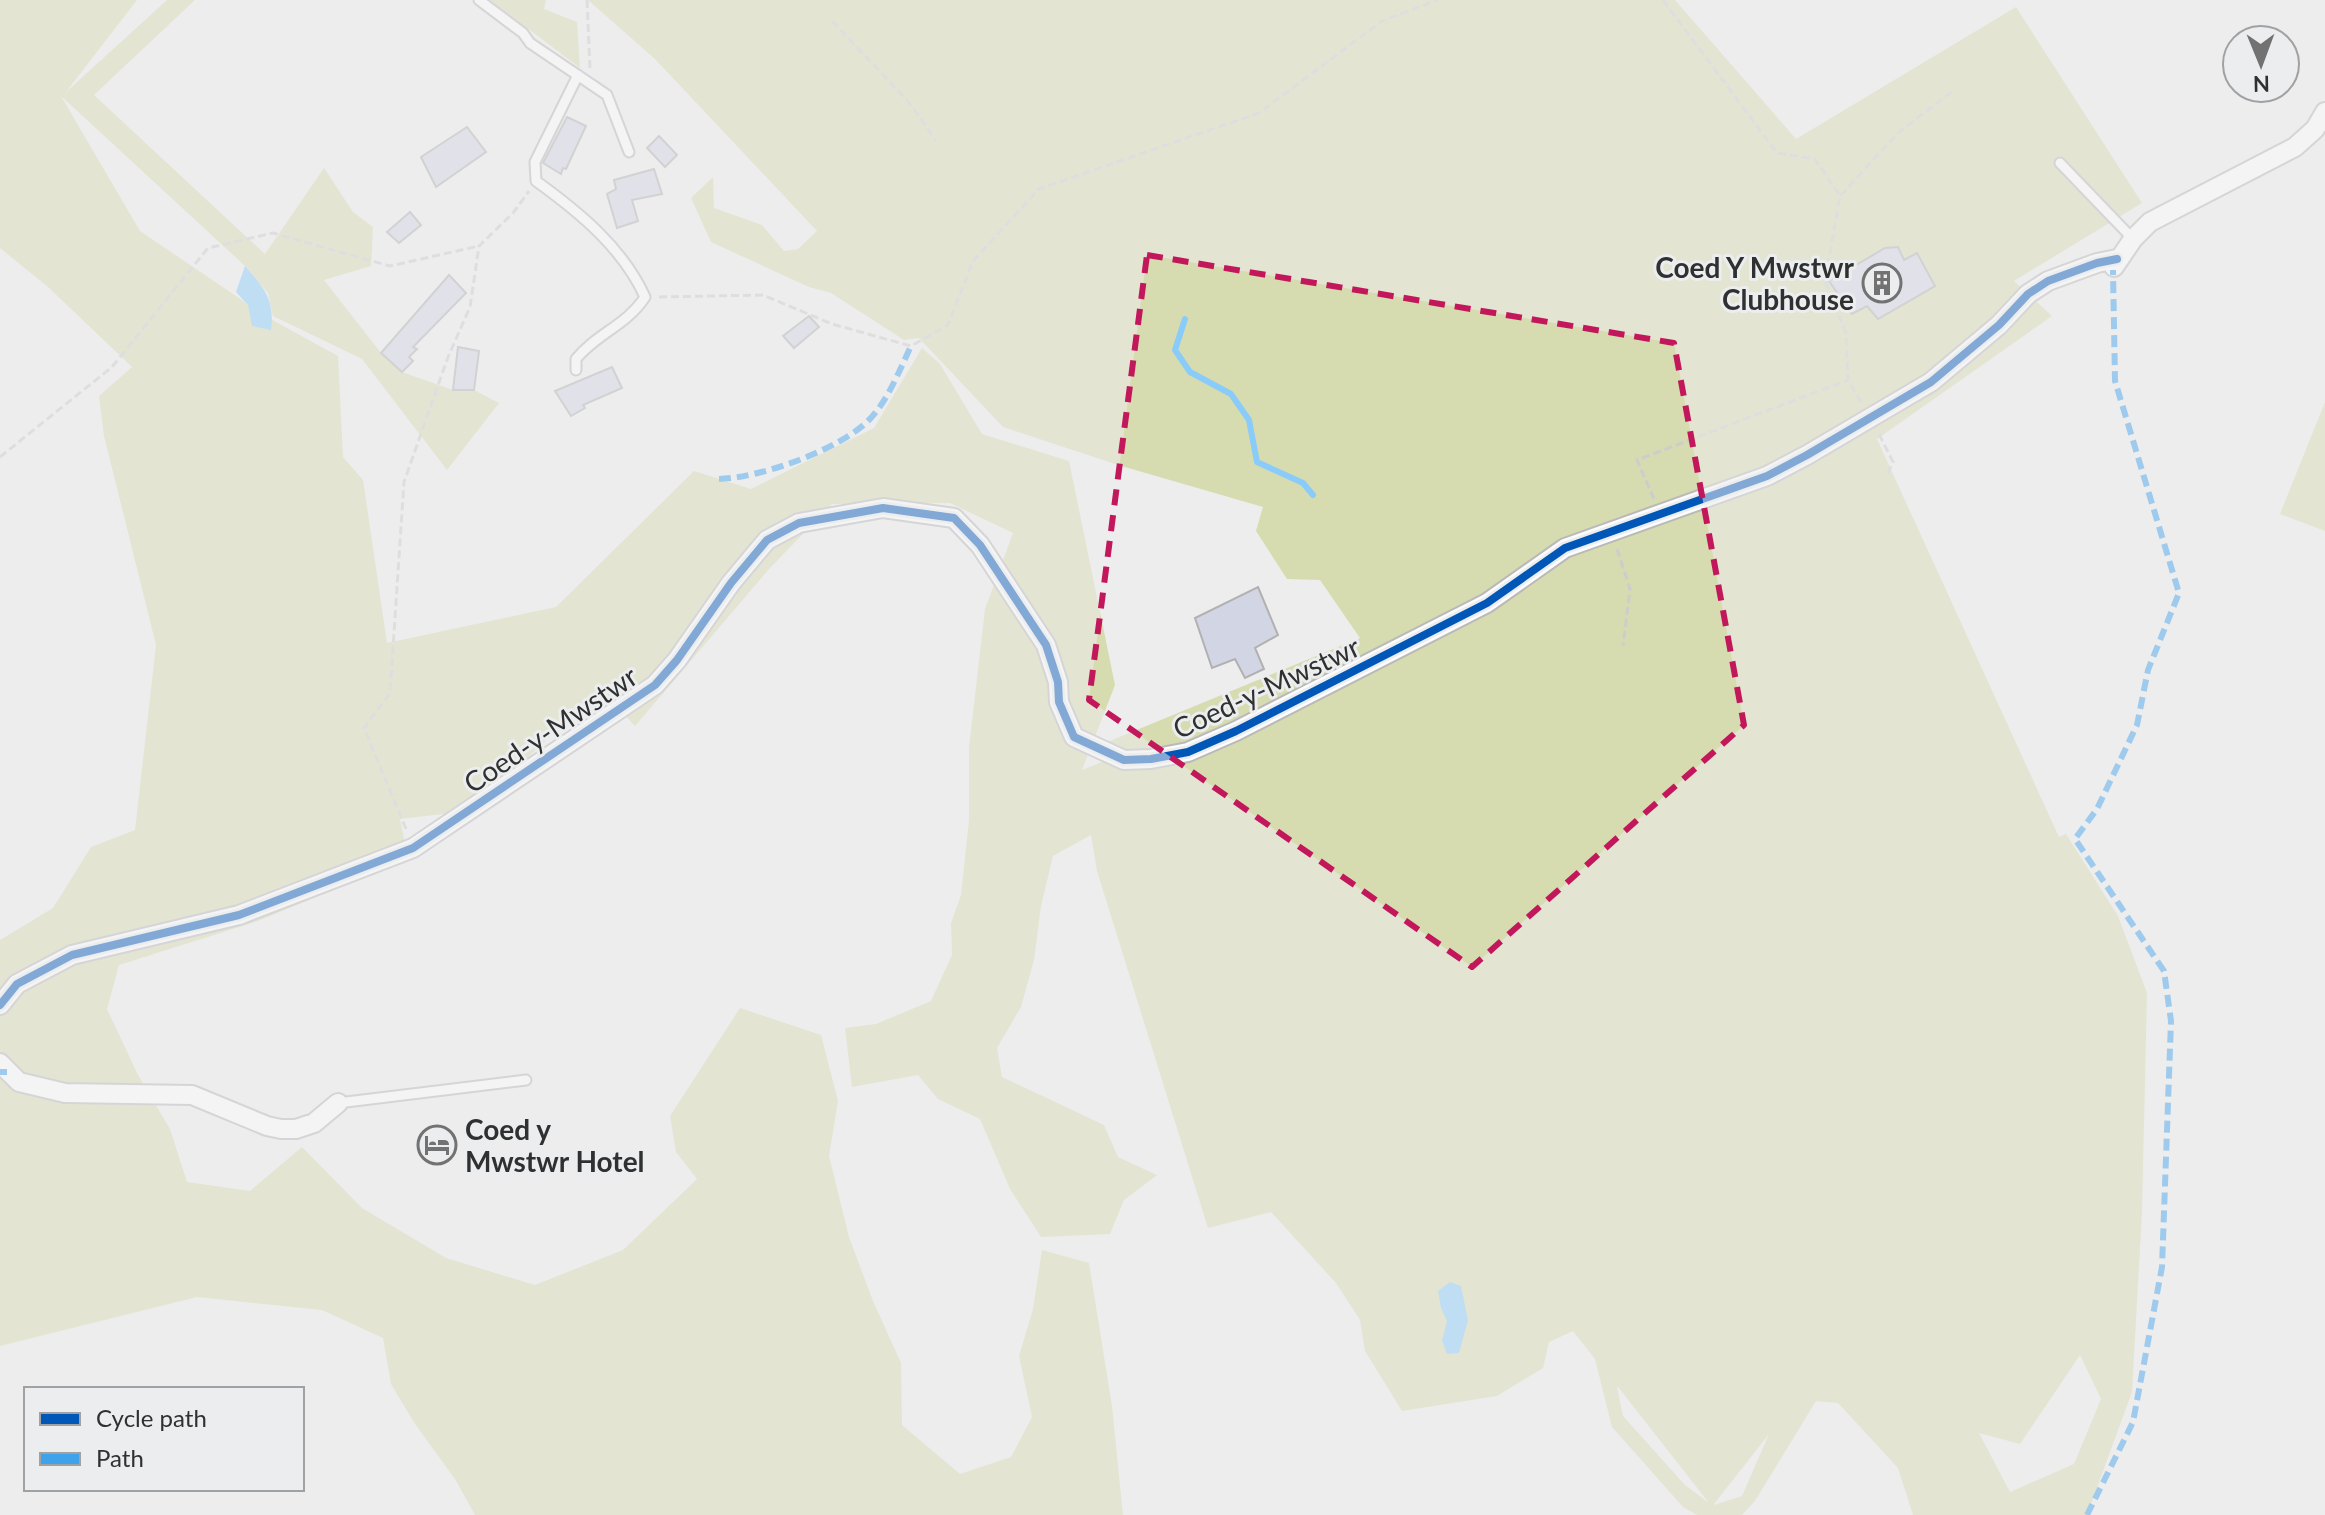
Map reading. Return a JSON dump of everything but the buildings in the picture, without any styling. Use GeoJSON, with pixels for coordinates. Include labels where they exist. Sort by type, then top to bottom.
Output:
{"type":"FeatureCollection","features":[{"type":"Feature","properties":{"kind":"street"},"geometry":{"type":"LineString","coordinates":[[2133,239],[2150,222],[2295,147],[2315,129],[2325,112]]}},
{"type":"Feature","properties":{"kind":"street","name":"Coed-y-Mwstwr"},"geometry":{"type":"LineString","coordinates":[[0,1005],[17,984],[72,955],[239,915],[413,848],[655,685],[767,540],[799,523],[883,508],[954,518],[980,545],[1046,645],[1058,682],[1059,702],[1074,737],[1124,760],[1188,752],[1236,731],[1487,603],[1565,548],[1767,476],[1931,382],[1999,325],[2028,294],[2048,281],[2097,263],[2115,264],[2133,239]]}},
{"type":"Feature","properties":{"kind":"street"},"geometry":{"type":"LineString","coordinates":[[2,1070],[19,1082],[65,1093],[192,1095],[281,1129],[296,1129],[314,1123],[338,1103]]}},
{"type":"Feature","properties":{"kind":"lane"},"geometry":{"type":"LineString","coordinates":[[479,0],[523,33],[530,43],[607,95],[629,152]]}},
{"type":"Feature","properties":{"kind":"lane"},"geometry":{"type":"LineString","coordinates":[[576,370],[576,359],[585,347],[635,313],[645,297],[634,273],[607,241],[562,199],[536,181],[535,162],[578,75]]}},
{"type":"Feature","properties":{"kind":"lane"},"geometry":{"type":"LineString","coordinates":[[2060,163],[2133,239]]}},
{"type":"Feature","properties":{"kind":"lane"},"geometry":{"type":"LineString","coordinates":[[338,1103],[526,1080]]}},
{"type":"Feature","properties":{"kind":"path"},"geometry":{"type":"LineString","coordinates":[[587,0],[591,77],[588,81]]}},
{"type":"Feature","properties":{"kind":"path"},"geometry":{"type":"LineString","coordinates":[[645,297],[763,295],[832,324],[911,346],[948,325],[973,261],[1039,189],[1259,113],[1382,21],[1437,0]]}},
{"type":"Feature","properties":{"kind":"path"},"geometry":{"type":"LineString","coordinates":[[1663,0],[1777,153],[1815,159],[1840,196]]}},
{"type":"Feature","properties":{"kind":"path"},"geometry":{"type":"LineString","coordinates":[[832,21],[907,100],[936,140]]}},
{"type":"Feature","properties":{"kind":"path"},"geometry":{"type":"LineString","coordinates":[[1886,477],[1893,462],[1848,380],[1846,333],[1825,281],[1840,196],[1898,133],[1954,90]]}},
{"type":"Feature","properties":{"kind":"path"},"geometry":{"type":"LineString","coordinates":[[0,457],[112,367],[208,248],[273,233],[390,266],[479,246],[513,213],[536,181]]}},
{"type":"Feature","properties":{"kind":"path"},"geometry":{"type":"LineString","coordinates":[[413,848],[364,728],[390,693],[404,482],[448,357],[470,307],[479,246]]}},
{"type":"Feature","properties":{"kind":"highlighted area"},"geometry":{"type":"Polygon","coordinates":[[[1147,255],[1674,343],[1744,725],[1472,967],[1089,700],[1147,255]]]}},
{"type":"Feature","properties":{"kind":"green space"},"geometry":{"type":"Polygon","coordinates":[[[0,0],[137,0],[66,92],[167,0],[195,0],[94,95],[265,254],[324,168],[353,212],[373,227],[371,266],[324,280],[381,353],[402,372],[453,390],[474,390],[499,403],[447,470],[362,359],[273,316],[268,293],[245,266],[61,96],[140,231],[267,317],[338,356],[343,457],[363,480],[387,643],[556,607],[694,471],[751,489],[874,428],[922,348],[940,364],[982,434],[1069,461],[1115,685],[1082,770],[1107,760],[1100,745],[1360,638],[1320,580],[1287,579],[1256,531],[1263,507],[1118,465],[1003,427],[919,338],[904,340],[831,293],[809,287],[711,242],[691,198],[713,177],[714,208],[762,225],[784,251],[798,249],[817,231],[655,59],[588,0],[1675,0],[1796,139],[2016,7],[2142,203],[2014,281],[2052,316],[1877,439],[2059,837],[2066,834],[2118,916],[2147,993],[2142,1212],[2132,1392],[2087,1515],[1913,1515],[1898,1468],[1838,1403],[1816,1401],[1755,1501],[1742,1515],[1697,1515],[1683,1507],[1612,1427],[1595,1359],[1573,1331],[1549,1342],[1543,1368],[1497,1396],[1402,1411],[1365,1351],[1360,1320],[1336,1283],[1271,1212],[1208,1228],[1097,871],[1091,835],[1053,856],[1041,906],[1034,960],[1021,1007],[997,1048],[1002,1077],[1104,1125],[1118,1157],[1157,1175],[1124,1200],[1110,1234],[1041,1237],[1010,1189],[980,1119],[938,1099],[918,1075],[852,1087],[845,1028],[876,1024],[931,1001],[952,955],[951,923],[961,895],[969,820],[969,747],[985,609],[1013,533],[950,503],[832,504],[770,568],[635,726],[601,690],[469,811],[400,819],[408,859],[258,921],[119,965],[107,1009],[138,1075],[170,1129],[187,1182],[250,1191],[302,1147],[362,1208],[446,1258],[535,1285],[623,1250],[697,1179],[676,1152],[670,1116],[740,1008],[821,1035],[838,1101],[829,1156],[849,1237],[901,1363],[902,1425],[960,1474],[1011,1457],[1032,1417],[1019,1356],[1033,1309],[1042,1250],[1089,1263],[1112,1406],[1123,1515],[475,1515],[455,1479],[415,1424],[391,1384],[383,1338],[322,1310],[197,1297],[0,1346],[0,940],[53,908],[91,847],[135,830],[156,645],[104,436],[99,396],[132,367],[48,287],[0,248],[0,0]],[[2080,1355],[2020,1444],[1979,1433],[2010,1492],[2074,1464],[2101,1399],[2080,1355]],[[1617,1387],[1623,1416],[1685,1485],[1709,1503],[1617,1387]],[[1769,1434],[1714,1504],[1742,1496],[1769,1434]]]}},
{"type":"Feature","properties":{"kind":"green space"},"geometry":{"type":"Polygon","coordinates":[[[490,0],[546,0],[544,9],[577,22],[580,68],[490,0]]]}},
{"type":"Feature","properties":{"kind":"green space"},"geometry":{"type":"Polygon","coordinates":[[[2325,402],[2325,531],[2280,514],[2325,402]]]}},
{"type":"Feature","properties":{"kind":"water"},"geometry":{"type":"Polygon","coordinates":[[[245,266],[270,302],[271,330],[252,326],[248,305],[236,292],[245,266]]]}},
{"type":"Feature","properties":{"kind":"water"},"geometry":{"type":"Polygon","coordinates":[[[1450,1282],[1461,1286],[1468,1320],[1459,1353],[1447,1354],[1442,1341],[1447,1321],[1438,1291],[1450,1282]]]}},
{"type":"Feature","properties":{"kind":"waterway"},"geometry":{"type":"LineString","coordinates":[[1185,319],[1175,350],[1190,372],[1231,394],[1249,420],[1257,462],[1303,483],[1313,495]]}},
{"type":"Feature","properties":{"kind":"marked path"},"geometry":{"type":"LineString","coordinates":[[2087,1515],[2133,1422],[2162,1267],[2171,1021],[2164,971],[2075,839],[2097,809],[2137,725],[2148,670],[2179,593],[2115,381],[2113,270]]}},
{"type":"Feature","properties":{"kind":"marked path"},"geometry":{"type":"LineString","coordinates":[[719,479],[776,468],[818,452],[855,432],[881,404],[911,346]]}},
{"type":"Feature","properties":{"kind":"marked path"},"geometry":{"type":"LineString","coordinates":[[0,1072],[7,1072]]}},
{"type":"Feature","properties":{"kind":"cycle path"},"geometry":{"type":"LineString","coordinates":[[0,1005],[17,984],[72,955],[239,915],[413,848],[655,685],[767,540],[799,523],[883,508],[954,518],[980,545],[1046,645],[1058,682],[1059,702],[1074,737],[1124,760],[1188,752],[1236,731],[1487,603],[1565,548],[1767,476],[1807,455],[1931,382],[1999,325],[2028,294],[2048,281],[2117,259]]}},
{"type":"Feature","properties":{"kind":"place","name":"Coed Y Mwstwr Clubhouse"},"geometry":{"type":"Point","coordinates":[1882,283]}},
{"type":"Feature","properties":{"kind":"place","name":"Coed y Mwstwr Hotel"},"geometry":{"type":"Point","coordinates":[437,1145]}}]}
